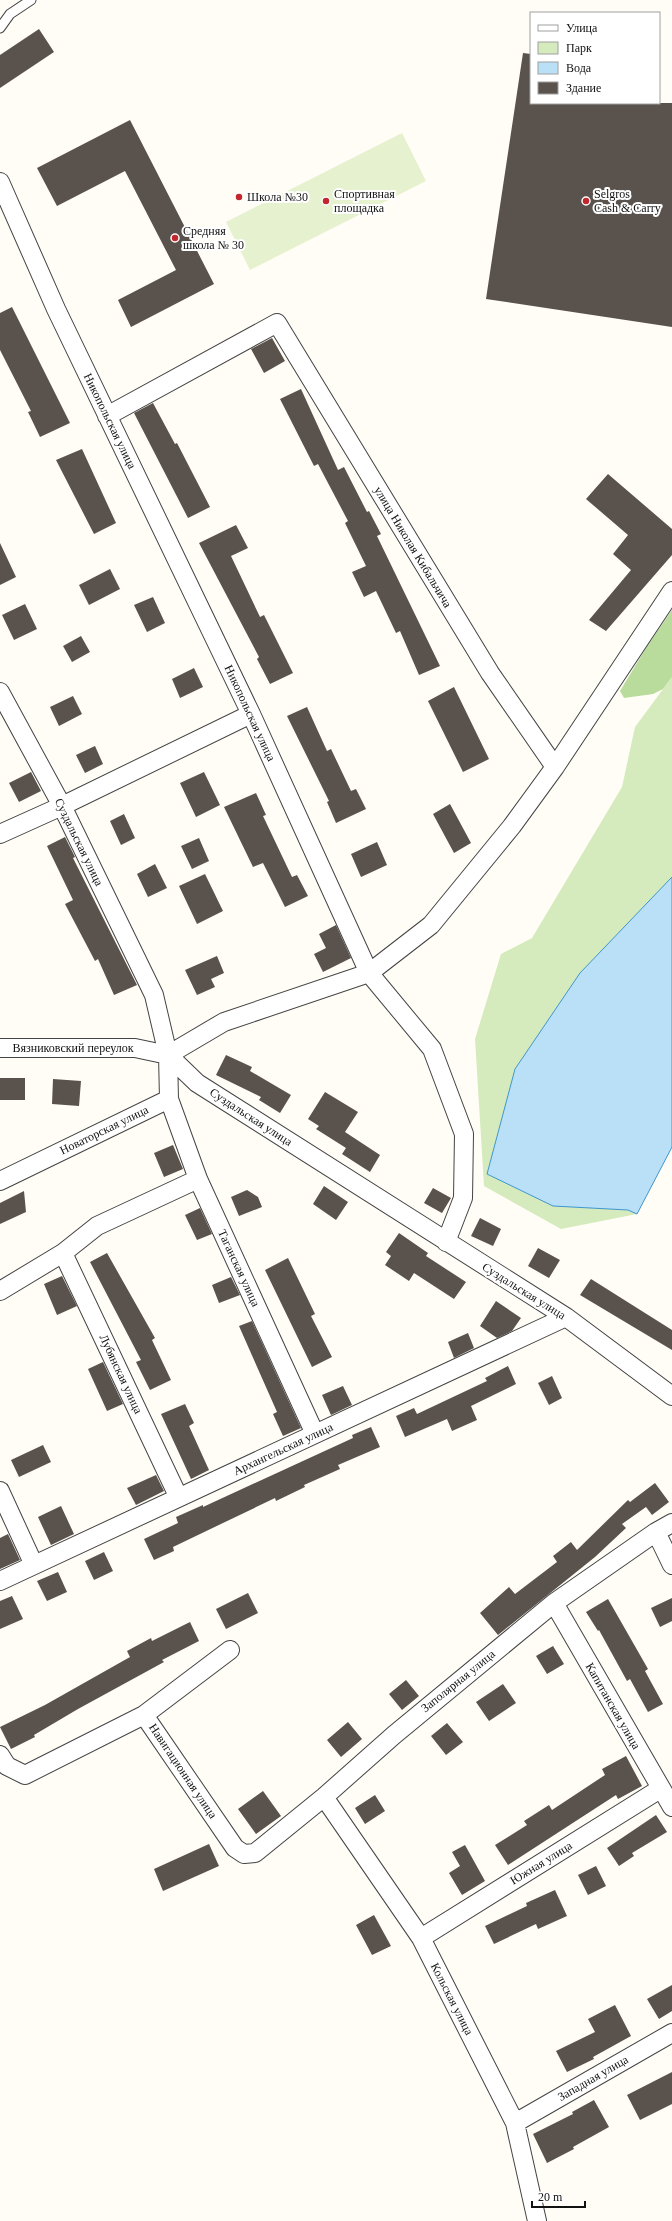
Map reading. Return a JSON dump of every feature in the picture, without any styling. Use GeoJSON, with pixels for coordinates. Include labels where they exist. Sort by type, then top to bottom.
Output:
{"type":"FeatureCollection","features":[{"type":"Feature","properties":{"kind":"street","name":"Никопольская улица"},"geometry":{"type":"LineString","coordinates":[[0,182],[56,309],[251,714],[369,973],[432,1049],[464,1134],[463,1198],[446,1242]]}},
{"type":"Feature","properties":{"kind":"street","name":"улица Николая Кибальчича"},"geometry":{"type":"LineString","coordinates":[[107,416],[277,323],[490,673],[555,767]]}},
{"type":"Feature","properties":{"kind":"street"},"geometry":{"type":"LineString","coordinates":[[169,1099],[168,1055],[224,1022],[369,973],[432,925],[512,826],[555,767],[672,591]]}},
{"type":"Feature","properties":{"kind":"street","name":"Суздальская улица"},"geometry":{"type":"LineString","coordinates":[[0,692],[62,806],[154,995],[168,1055],[197,1083],[566,1317],[672,1396]]}},
{"type":"Feature","properties":{"kind":"street"},"geometry":{"type":"LineString","coordinates":[[0,834],[62,806],[251,714]]}},
{"type":"Feature","properties":{"kind":"street","name":"Вязниковский переулок"},"geometry":{"type":"LineString","coordinates":[[0,1048],[135,1048],[168,1055]]}},
{"type":"Feature","properties":{"kind":"street","name":"Таганская улица"},"geometry":{"type":"LineString","coordinates":[[169,1099],[198,1179],[315,1434]]}},
{"type":"Feature","properties":{"kind":"street","name":"Новаторская улица"},"geometry":{"type":"LineString","coordinates":[[0,1181],[169,1099]]}},
{"type":"Feature","properties":{"kind":"street"},"geometry":{"type":"LineString","coordinates":[[0,1291],[63,1253],[97,1226],[198,1179]]}},
{"type":"Feature","properties":{"kind":"street","name":"Лубянская улица"},"geometry":{"type":"LineString","coordinates":[[63,1253],[178,1496]]}},
{"type":"Feature","properties":{"kind":"street","name":"Архангельская улица"},"geometry":{"type":"LineString","coordinates":[[0,1580],[566,1317]]}},
{"type":"Feature","properties":{"kind":"street"},"geometry":{"type":"LineString","coordinates":[[0,1491],[34,1565]]}},
{"type":"Feature","properties":{"kind":"street","name":"Заполярная улица"},"geometry":{"type":"LineString","coordinates":[[255,1853],[324,1797],[394,1734],[554,1603],[656,1532],[672,1523]]}},
{"type":"Feature","properties":{"kind":"street"},"geometry":{"type":"LineString","coordinates":[[656,1532],[672,1565]]}},
{"type":"Feature","properties":{"kind":"street","name":"Капитанская улица"},"geometry":{"type":"LineString","coordinates":[[554,1603],[660,1789],[672,1807]]}},
{"type":"Feature","properties":{"kind":"street"},"geometry":{"type":"LineString","coordinates":[[144,1715],[230,1650]]}},
{"type":"Feature","properties":{"kind":"street","name":"Навигационная улица"},"geometry":{"type":"LineString","coordinates":[[0,1755],[7,1766],[25,1775],[144,1715],[235,1848],[244,1854],[255,1853]]}},
{"type":"Feature","properties":{"kind":"street","name":"Южная улица"},"geometry":{"type":"LineString","coordinates":[[421,1938],[660,1789]]}},
{"type":"Feature","properties":{"kind":"street","name":"Кольская улица"},"geometry":{"type":"LineString","coordinates":[[324,1797],[421,1938],[515,2123],[538,2221]]}},
{"type":"Feature","properties":{"kind":"street","name":"Западная улица"},"geometry":{"type":"LineString","coordinates":[[515,2123],[672,2034]]}},
{"type":"Feature","properties":{"kind":"lane"},"geometry":{"type":"LineString","coordinates":[[0,28],[10,14],[31,0]]}},
{"type":"Feature","properties":{"kind":"green space","name":"Спортивная площадка"},"geometry":{"type":"Polygon","coordinates":[[[402,133],[426,181],[250,270],[226,222],[402,133]]]}},
{"type":"Feature","properties":{"kind":"green space"},"geometry":{"type":"Polygon","coordinates":[[[672,610],[672,677],[663,689],[653,694],[624,698],[620,691],[646,648],[672,610]]]}},
{"type":"Feature","properties":{"kind":"green space"},"geometry":{"type":"Polygon","coordinates":[[[672,677],[672,1147],[637,1214],[561,1229],[484,1186],[475,1039],[501,954],[532,938],[622,787],[635,727],[672,677]]]}},
{"type":"Feature","properties":{"kind":"water"},"geometry":{"type":"Polygon","coordinates":[[[672,877],[672,1147],[637,1214],[628,1210],[553,1206],[487,1174],[515,1069],[580,973],[672,877]]]}},
{"type":"Feature","properties":{"kind":"building"},"geometry":{"type":"Polygon","coordinates":[[[39,29],[54,52],[0,88],[0,55],[39,29]]]}},
{"type":"Feature","properties":{"kind":"building","name":"Selgros Cash & Carry"},"geometry":{"type":"Polygon","coordinates":[[[523,53],[530,54],[530,104],[672,103],[672,327],[486,299],[523,53]]]}},
{"type":"Feature","properties":{"kind":"building","name":"Средняя школа № 30"},"geometry":{"type":"Polygon","coordinates":[[[130,120],[214,284],[131,327],[118,300],[176,270],[125,171],[57,206],[37,168],[130,120]]]}},
{"type":"Feature","properties":{"kind":"building"},"geometry":{"type":"Polygon","coordinates":[[[12,307],[70,423],[40,437],[28,412],[31,411],[0,350],[0,313],[12,307]]]}},
{"type":"Feature","properties":{"kind":"building"},"geometry":{"type":"Polygon","coordinates":[[[272,338],[285,361],[264,373],[251,349],[272,338]]]}},
{"type":"Feature","properties":{"kind":"building"},"geometry":{"type":"Polygon","coordinates":[[[301,389],[338,470],[344,467],[367,512],[369,511],[381,534],[377,536],[440,666],[419,675],[400,631],[396,633],[376,591],[364,597],[352,572],[366,566],[345,523],[348,521],[318,464],[314,466],[280,399],[301,389]]]}},
{"type":"Feature","properties":{"kind":"building"},"geometry":{"type":"Polygon","coordinates":[[[153,403],[175,444],[177,443],[210,507],[188,518],[134,413],[153,403]]]}},
{"type":"Feature","properties":{"kind":"building"},"geometry":{"type":"Polygon","coordinates":[[[82,449],[116,523],[94,534],[56,460],[82,449]]]}},
{"type":"Feature","properties":{"kind":"building"},"geometry":{"type":"Polygon","coordinates":[[[608,474],[672,529],[672,555],[606,631],[589,620],[631,570],[613,554],[628,535],[586,499],[608,474]]]}},
{"type":"Feature","properties":{"kind":"building"},"geometry":{"type":"Polygon","coordinates":[[[236,525],[248,548],[231,556],[260,617],[264,615],[293,673],[270,684],[257,659],[259,657],[199,543],[236,525]]]}},
{"type":"Feature","properties":{"kind":"building"},"geometry":{"type":"Polygon","coordinates":[[[0,543],[16,577],[0,585],[0,543]]]}},
{"type":"Feature","properties":{"kind":"building"},"geometry":{"type":"Polygon","coordinates":[[[110,569],[120,589],[89,605],[79,585],[110,569]]]}},
{"type":"Feature","properties":{"kind":"building"},"geometry":{"type":"Polygon","coordinates":[[[153,597],[165,623],[147,632],[134,605],[153,597]]]}},
{"type":"Feature","properties":{"kind":"building"},"geometry":{"type":"Polygon","coordinates":[[[25,604],[37,629],[14,640],[2,615],[25,604]]]}},
{"type":"Feature","properties":{"kind":"building"},"geometry":{"type":"Polygon","coordinates":[[[81,636],[90,652],[72,662],[63,646],[81,636]]]}},
{"type":"Feature","properties":{"kind":"building"},"geometry":{"type":"Polygon","coordinates":[[[194,668],[203,687],[180,698],[172,679],[194,668]]]}},
{"type":"Feature","properties":{"kind":"building"},"geometry":{"type":"Polygon","coordinates":[[[454,687],[489,759],[463,772],[428,701],[454,687]]]}},
{"type":"Feature","properties":{"kind":"building"},"geometry":{"type":"Polygon","coordinates":[[[73,696],[82,714],[59,726],[50,707],[73,696]]]}},
{"type":"Feature","properties":{"kind":"building"},"geometry":{"type":"Polygon","coordinates":[[[307,707],[327,751],[331,749],[351,791],[356,789],[366,809],[336,823],[327,802],[329,801],[287,716],[307,707]]]}},
{"type":"Feature","properties":{"kind":"building"},"geometry":{"type":"Polygon","coordinates":[[[95,746],[103,764],[85,773],[76,755],[95,746]]]}},
{"type":"Feature","properties":{"kind":"building"},"geometry":{"type":"Polygon","coordinates":[[[31,772],[41,791],[19,802],[9,783],[31,772]]]}},
{"type":"Feature","properties":{"kind":"building"},"geometry":{"type":"Polygon","coordinates":[[[204,772],[220,805],[196,817],[180,783],[204,772]]]}},
{"type":"Feature","properties":{"kind":"building"},"geometry":{"type":"Polygon","coordinates":[[[256,793],[266,815],[263,816],[292,877],[297,875],[308,896],[285,907],[263,863],[253,867],[224,807],[256,793]]]}},
{"type":"Feature","properties":{"kind":"building"},"geometry":{"type":"Polygon","coordinates":[[[450,804],[471,843],[454,853],[433,814],[450,804]]]}},
{"type":"Feature","properties":{"kind":"building"},"geometry":{"type":"Polygon","coordinates":[[[124,814],[135,838],[121,845],[110,821],[124,814]]]}},
{"type":"Feature","properties":{"kind":"building"},"geometry":{"type":"Polygon","coordinates":[[[65,837],[75,857],[73,858],[137,985],[114,995],[98,959],[95,961],[65,904],[73,900],[47,846],[65,837]]]}},
{"type":"Feature","properties":{"kind":"building"},"geometry":{"type":"Polygon","coordinates":[[[199,838],[209,861],[192,869],[181,846],[199,838]]]}},
{"type":"Feature","properties":{"kind":"building"},"geometry":{"type":"Polygon","coordinates":[[[377,842],[387,865],[361,877],[351,854],[377,842]]]}},
{"type":"Feature","properties":{"kind":"building"},"geometry":{"type":"Polygon","coordinates":[[[155,864],[167,888],[148,897],[137,874],[155,864]]]}},
{"type":"Feature","properties":{"kind":"building"},"geometry":{"type":"Polygon","coordinates":[[[205,874],[223,911],[197,924],[179,886],[205,874]]]}},
{"type":"Feature","properties":{"kind":"building"},"geometry":{"type":"Polygon","coordinates":[[[336,925],[351,958],[323,972],[314,954],[326,948],[319,934],[336,925]]]}},
{"type":"Feature","properties":{"kind":"building"},"geometry":{"type":"Polygon","coordinates":[[[217,956],[224,973],[211,979],[215,987],[197,995],[185,970],[217,956]]]}},
{"type":"Feature","properties":{"kind":"building"},"geometry":{"type":"Polygon","coordinates":[[[226,1055],[252,1067],[250,1071],[291,1095],[280,1113],[259,1100],[261,1097],[216,1075],[226,1055]]]}},
{"type":"Feature","properties":{"kind":"building"},"geometry":{"type":"Polygon","coordinates":[[[0,1078],[25,1078],[25,1100],[0,1100],[0,1078]]]}},
{"type":"Feature","properties":{"kind":"building"},"geometry":{"type":"Polygon","coordinates":[[[53,1079],[81,1081],[79,1106],[52,1104],[53,1079]]]}},
{"type":"Feature","properties":{"kind":"building"},"geometry":{"type":"Polygon","coordinates":[[[325,1092],[358,1112],[345,1132],[380,1155],[370,1172],[342,1154],[346,1148],[316,1129],[319,1126],[308,1119],[325,1092]]]}},
{"type":"Feature","properties":{"kind":"building"},"geometry":{"type":"Polygon","coordinates":[[[173,1145],[183,1169],[164,1177],[154,1153],[173,1145]]]}},
{"type":"Feature","properties":{"kind":"building"},"geometry":{"type":"Polygon","coordinates":[[[324,1186],[348,1202],[336,1220],[313,1204],[324,1186]]]}},
{"type":"Feature","properties":{"kind":"building"},"geometry":{"type":"Polygon","coordinates":[[[433,1188],[451,1198],[442,1213],[424,1203],[433,1188]]]}},
{"type":"Feature","properties":{"kind":"building"},"geometry":{"type":"Polygon","coordinates":[[[247,1190],[258,1197],[262,1207],[239,1216],[231,1197],[247,1190]]]}},
{"type":"Feature","properties":{"kind":"building"},"geometry":{"type":"Polygon","coordinates":[[[24,1191],[26,1212],[0,1224],[0,1203],[24,1191]]]}},
{"type":"Feature","properties":{"kind":"building"},"geometry":{"type":"Polygon","coordinates":[[[200,1208],[212,1234],[197,1240],[185,1215],[200,1208]]]}},
{"type":"Feature","properties":{"kind":"building"},"geometry":{"type":"Polygon","coordinates":[[[480,1218],[501,1229],[493,1246],[471,1236],[480,1218]]]}},
{"type":"Feature","properties":{"kind":"building"},"geometry":{"type":"Polygon","coordinates":[[[399,1233],[428,1253],[426,1256],[466,1282],[454,1299],[414,1273],[409,1281],[385,1265],[391,1256],[386,1252],[399,1233]]]}},
{"type":"Feature","properties":{"kind":"building"},"geometry":{"type":"Polygon","coordinates":[[[538,1248],[560,1260],[549,1278],[528,1266],[538,1248]]]}},
{"type":"Feature","properties":{"kind":"building"},"geometry":{"type":"Polygon","coordinates":[[[107,1253],[155,1338],[152,1340],[171,1380],[150,1390],[136,1362],[141,1360],[90,1262],[107,1253]]]}},
{"type":"Feature","properties":{"kind":"building"},"geometry":{"type":"Polygon","coordinates":[[[288,1258],[315,1314],[311,1316],[332,1357],[312,1367],[265,1270],[288,1258]]]}},
{"type":"Feature","properties":{"kind":"building"},"geometry":{"type":"Polygon","coordinates":[[[62,1276],[77,1306],[57,1315],[44,1284],[62,1276]]]}},
{"type":"Feature","properties":{"kind":"building"},"geometry":{"type":"Polygon","coordinates":[[[231,1277],[240,1295],[219,1303],[212,1285],[231,1277]]]}},
{"type":"Feature","properties":{"kind":"building"},"geometry":{"type":"Polygon","coordinates":[[[591,1279],[672,1330],[672,1350],[580,1295],[591,1279]]]}},
{"type":"Feature","properties":{"kind":"building"},"geometry":{"type":"Polygon","coordinates":[[[496,1301],[521,1318],[512,1331],[497,1338],[480,1326],[496,1301]]]}},
{"type":"Feature","properties":{"kind":"building"},"geometry":{"type":"Polygon","coordinates":[[[252,1321],[301,1428],[283,1436],[273,1414],[277,1412],[239,1326],[252,1321]]]}},
{"type":"Feature","properties":{"kind":"building"},"geometry":{"type":"Polygon","coordinates":[[[468,1333],[474,1348],[454,1358],[448,1342],[468,1333]]]}},
{"type":"Feature","properties":{"kind":"building"},"geometry":{"type":"Polygon","coordinates":[[[103,1362],[123,1404],[107,1411],[88,1369],[103,1362]]]}},
{"type":"Feature","properties":{"kind":"building"},"geometry":{"type":"Polygon","coordinates":[[[508,1366],[516,1384],[471,1406],[477,1420],[452,1431],[447,1419],[405,1437],[396,1416],[414,1408],[417,1414],[487,1381],[485,1378],[508,1366]]]}},
{"type":"Feature","properties":{"kind":"building"},"geometry":{"type":"Polygon","coordinates":[[[552,1376],[562,1398],[549,1405],[538,1383],[552,1376]]]}},
{"type":"Feature","properties":{"kind":"building"},"geometry":{"type":"Polygon","coordinates":[[[343,1386],[352,1405],[331,1415],[322,1395],[343,1386]]]}},
{"type":"Feature","properties":{"kind":"building"},"geometry":{"type":"Polygon","coordinates":[[[185,1404],[194,1423],[189,1426],[209,1470],[191,1479],[161,1414],[185,1404]]]}},
{"type":"Feature","properties":{"kind":"building"},"geometry":{"type":"Polygon","coordinates":[[[371,1427],[380,1447],[338,1465],[340,1469],[304,1485],[305,1487],[276,1501],[275,1498],[173,1547],[174,1551],[154,1560],[144,1539],[178,1523],[176,1517],[203,1505],[203,1507],[353,1438],[352,1435],[371,1427]]]}},
{"type":"Feature","properties":{"kind":"building"},"geometry":{"type":"Polygon","coordinates":[[[43,1445],[51,1462],[19,1477],[11,1460],[43,1445]]]}},
{"type":"Feature","properties":{"kind":"building"},"geometry":{"type":"Polygon","coordinates":[[[156,1475],[164,1491],[136,1505],[127,1488],[156,1475]]]}},
{"type":"Feature","properties":{"kind":"building"},"geometry":{"type":"Polygon","coordinates":[[[655,1483],[669,1502],[652,1515],[646,1507],[622,1524],[626,1528],[595,1557],[498,1635],[480,1613],[509,1587],[515,1594],[557,1562],[553,1556],[571,1542],[577,1550],[628,1500],[630,1502],[655,1483]]]}},
{"type":"Feature","properties":{"kind":"building"},"geometry":{"type":"Polygon","coordinates":[[[61,1506],[74,1534],[51,1545],[38,1517],[61,1506]]]}},
{"type":"Feature","properties":{"kind":"building"},"geometry":{"type":"Polygon","coordinates":[[[8,1534],[20,1560],[0,1569],[0,1538],[8,1534]]]}},
{"type":"Feature","properties":{"kind":"building"},"geometry":{"type":"Polygon","coordinates":[[[104,1552],[113,1571],[94,1580],[85,1561],[104,1552]]]}},
{"type":"Feature","properties":{"kind":"building"},"geometry":{"type":"Polygon","coordinates":[[[58,1572],[67,1592],[47,1601],[37,1581],[58,1572]]]}},
{"type":"Feature","properties":{"kind":"building"},"geometry":{"type":"Polygon","coordinates":[[[248,1593],[258,1613],[226,1629],[216,1609],[248,1593]]]}},
{"type":"Feature","properties":{"kind":"building"},"geometry":{"type":"Polygon","coordinates":[[[12,1596],[23,1619],[0,1629],[0,1601],[12,1596]]]}},
{"type":"Feature","properties":{"kind":"building"},"geometry":{"type":"Polygon","coordinates":[[[672,1598],[672,1621],[660,1627],[651,1608],[672,1598]]]}},
{"type":"Feature","properties":{"kind":"building"},"geometry":{"type":"Polygon","coordinates":[[[608,1599],[648,1669],[645,1671],[663,1704],[648,1712],[630,1679],[627,1681],[599,1630],[598,1631],[586,1612],[608,1599]]]}},
{"type":"Feature","properties":{"kind":"building"},"geometry":{"type":"Polygon","coordinates":[[[190,1622],[199,1641],[162,1660],[164,1662],[78,1709],[34,1735],[35,1737],[11,1749],[0,1727],[45,1705],[130,1657],[127,1651],[151,1638],[152,1641],[190,1622]]]}},
{"type":"Feature","properties":{"kind":"building"},"geometry":{"type":"Polygon","coordinates":[[[553,1646],[564,1664],[547,1674],[536,1656],[553,1646]]]}},
{"type":"Feature","properties":{"kind":"building"},"geometry":{"type":"Polygon","coordinates":[[[406,1680],[419,1696],[402,1710],[389,1694],[406,1680]]]}},
{"type":"Feature","properties":{"kind":"building"},"geometry":{"type":"Polygon","coordinates":[[[503,1684],[516,1703],[489,1721],[476,1702],[503,1684]]]}},
{"type":"Feature","properties":{"kind":"building"},"geometry":{"type":"Polygon","coordinates":[[[348,1722],[362,1739],[341,1757],[327,1740],[348,1722]]]}},
{"type":"Feature","properties":{"kind":"building"},"geometry":{"type":"Polygon","coordinates":[[[447,1723],[463,1742],[446,1755],[431,1736],[447,1723]]]}},
{"type":"Feature","properties":{"kind":"building"},"geometry":{"type":"Polygon","coordinates":[[[626,1756],[642,1786],[618,1799],[616,1795],[508,1865],[495,1845],[527,1825],[524,1821],[549,1805],[552,1810],[605,1775],[602,1769],[626,1756]]]}},
{"type":"Feature","properties":{"kind":"building"},"geometry":{"type":"Polygon","coordinates":[[[263,1791],[281,1816],[256,1834],[238,1809],[263,1791]]]}},
{"type":"Feature","properties":{"kind":"building"},"geometry":{"type":"Polygon","coordinates":[[[375,1795],[385,1811],[365,1824],[355,1808],[375,1795]]]}},
{"type":"Feature","properties":{"kind":"building"},"geometry":{"type":"Polygon","coordinates":[[[656,1815],[667,1832],[632,1853],[634,1856],[619,1866],[607,1848],[656,1815]]]}},
{"type":"Feature","properties":{"kind":"building"},"geometry":{"type":"Polygon","coordinates":[[[209,1844],[219,1866],[163,1891],[154,1869],[209,1844]]]}},
{"type":"Feature","properties":{"kind":"building"},"geometry":{"type":"Polygon","coordinates":[[[465,1845],[485,1881],[462,1895],[449,1873],[460,1866],[452,1852],[465,1845]]]}},
{"type":"Feature","properties":{"kind":"building"},"geometry":{"type":"Polygon","coordinates":[[[596,1866],[606,1886],[588,1895],[578,1875],[596,1866]]]}},
{"type":"Feature","properties":{"kind":"building"},"geometry":{"type":"Polygon","coordinates":[[[555,1890],[567,1916],[538,1929],[536,1924],[494,1944],[485,1926],[527,1906],[526,1903],[555,1890]]]}},
{"type":"Feature","properties":{"kind":"building"},"geometry":{"type":"Polygon","coordinates":[[[374,1915],[391,1946],[372,1955],[356,1925],[374,1915]]]}},
{"type":"Feature","properties":{"kind":"building"},"geometry":{"type":"Polygon","coordinates":[[[672,1985],[672,2011],[659,2019],[647,1999],[672,1985]]]}},
{"type":"Feature","properties":{"kind":"building"},"geometry":{"type":"Polygon","coordinates":[[[615,2005],[631,2036],[593,2057],[594,2059],[567,2072],[556,2051],[595,2032],[588,2019],[615,2005]]]}},
{"type":"Feature","properties":{"kind":"building"},"geometry":{"type":"Polygon","coordinates":[[[672,2072],[672,2104],[640,2120],[627,2095],[672,2072]]]}},
{"type":"Feature","properties":{"kind":"building"},"geometry":{"type":"Polygon","coordinates":[[[594,2100],[609,2127],[573,2147],[574,2149],[547,2163],[533,2134],[573,2114],[572,2112],[594,2100]]]}},
{"type":"Feature","properties":{"kind":"place","name":"Школа №30"},"geometry":{"type":"Point","coordinates":[239,197]}},
{"type":"Feature","properties":{"kind":"place","name":"Спортивная площадка"},"geometry":{"type":"Point","coordinates":[326,201]}},
{"type":"Feature","properties":{"kind":"place","name":"Selgros Cash & Carry"},"geometry":{"type":"Point","coordinates":[586,201]}},
{"type":"Feature","properties":{"kind":"place","name":"Средняя школа № 30"},"geometry":{"type":"Point","coordinates":[175,238]}}]}
